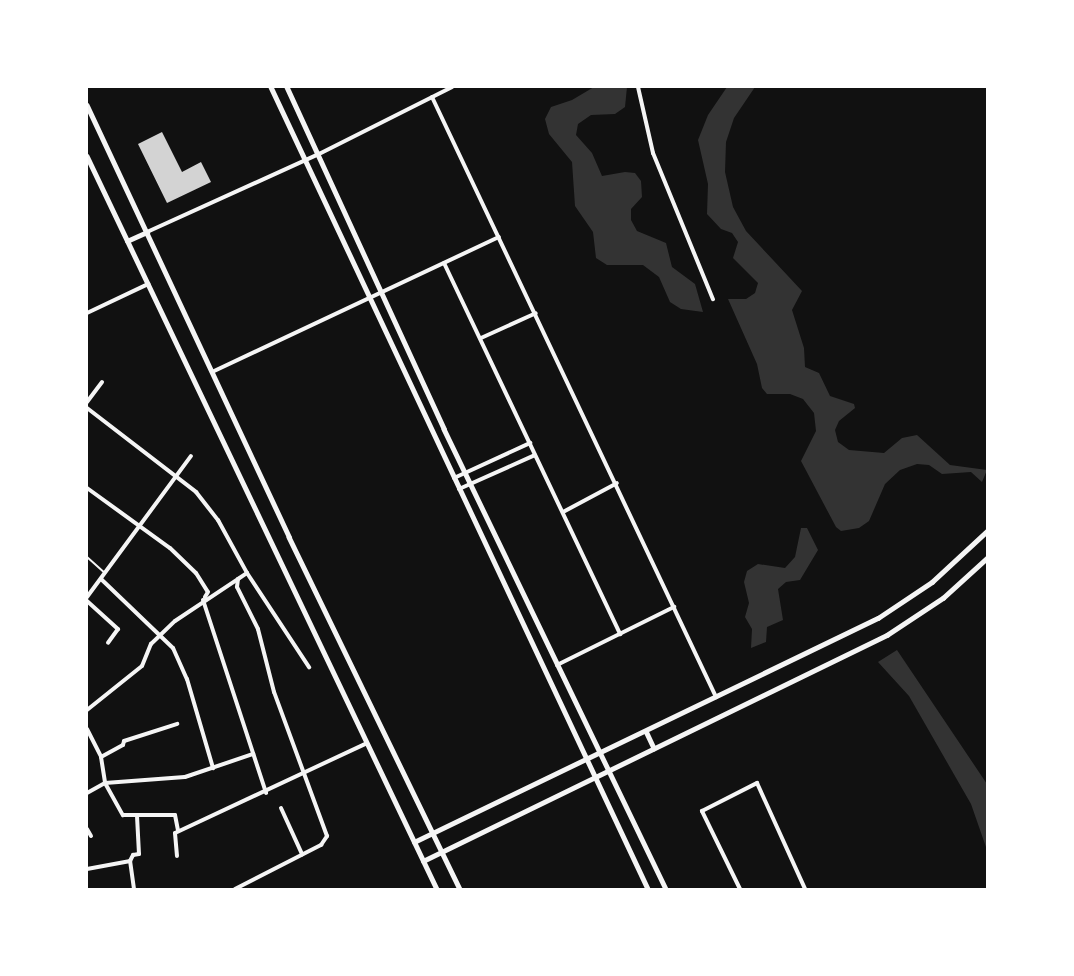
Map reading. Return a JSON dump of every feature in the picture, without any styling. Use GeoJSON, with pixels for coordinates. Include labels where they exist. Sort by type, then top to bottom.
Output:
{"type":"FeatureCollection","features":[{"type":"Feature","properties":{"kind":"street"},"geometry":{"type":"LineString","coordinates":[[271,87],[648,889]]}},
{"type":"Feature","properties":{"kind":"street"},"geometry":{"type":"LineString","coordinates":[[287,87],[470,484],[666,889]]}},
{"type":"Feature","properties":{"kind":"street"},"geometry":{"type":"LineString","coordinates":[[127,241],[319,154],[452,87]]}},
{"type":"Feature","properties":{"kind":"street"},"geometry":{"type":"LineString","coordinates":[[638,87],[652,153],[713,299]]}},
{"type":"Feature","properties":{"kind":"street"},"geometry":{"type":"LineString","coordinates":[[432,97],[617,483],[716,698]]}},
{"type":"Feature","properties":{"kind":"street"},"geometry":{"type":"LineString","coordinates":[[87,105],[212,372],[460,889]]}},
{"type":"Feature","properties":{"kind":"street"},"geometry":{"type":"LineString","coordinates":[[87,156],[436,889]]}},
{"type":"Feature","properties":{"kind":"street"},"geometry":{"type":"LineString","coordinates":[[212,372],[499,237]]}},
{"type":"Feature","properties":{"kind":"street"},"geometry":{"type":"LineString","coordinates":[[444,263],[620,634]]}},
{"type":"Feature","properties":{"kind":"street"},"geometry":{"type":"LineString","coordinates":[[87,313],[148,284]]}},
{"type":"Feature","properties":{"kind":"street"},"geometry":{"type":"LineString","coordinates":[[481,338],[536,313]]}},
{"type":"Feature","properties":{"kind":"street"},"geometry":{"type":"LineString","coordinates":[[87,402],[102,382]]}},
{"type":"Feature","properties":{"kind":"street"},"geometry":{"type":"LineString","coordinates":[[87,408],[178,478],[218,520],[246,573],[309,667]]}},
{"type":"Feature","properties":{"kind":"street"},"geometry":{"type":"LineString","coordinates":[[453,478],[530,443]]}},
{"type":"Feature","properties":{"kind":"street"},"geometry":{"type":"LineString","coordinates":[[459,489],[536,455]]}},
{"type":"Feature","properties":{"kind":"street"},"geometry":{"type":"LineString","coordinates":[[108,642],[118,628],[87,599],[138,527],[178,478],[191,456]]}},
{"type":"Feature","properties":{"kind":"street"},"geometry":{"type":"LineString","coordinates":[[562,512],[617,483]]}},
{"type":"Feature","properties":{"kind":"street"},"geometry":{"type":"LineString","coordinates":[[87,488],[170,548],[196,573],[208,592],[203,600],[267,793]]}},
{"type":"Feature","properties":{"kind":"street"},"geometry":{"type":"LineString","coordinates":[[414,842],[716,698],[908,600],[958,561],[987,531]]}},
{"type":"Feature","properties":{"kind":"street"},"geometry":{"type":"LineString","coordinates":[[423,861],[887,635],[943,598],[987,558]]}},
{"type":"Feature","properties":{"kind":"street"},"geometry":{"type":"LineString","coordinates":[[87,710],[142,666],[151,644],[203,600],[246,573]]}},
{"type":"Feature","properties":{"kind":"street"},"geometry":{"type":"LineString","coordinates":[[101,579],[173,648],[187,679],[213,768]]}},
{"type":"Feature","properties":{"kind":"street"},"geometry":{"type":"LineString","coordinates":[[235,889],[321,845],[327,836],[274,692],[258,629],[237,588],[238,579]]}},
{"type":"Feature","properties":{"kind":"street"},"geometry":{"type":"LineString","coordinates":[[558,665],[674,607]]}},
{"type":"Feature","properties":{"kind":"street"},"geometry":{"type":"LineString","coordinates":[[100,757],[123,745],[124,741],[177,724]]}},
{"type":"Feature","properties":{"kind":"street"},"geometry":{"type":"LineString","coordinates":[[87,729],[100,757],[105,783],[123,814],[175,815],[178,831],[177,856]]}},
{"type":"Feature","properties":{"kind":"street"},"geometry":{"type":"LineString","coordinates":[[646,731],[654,748]]}},
{"type":"Feature","properties":{"kind":"street"},"geometry":{"type":"LineString","coordinates":[[178,831],[267,793],[367,743]]}},
{"type":"Feature","properties":{"kind":"street"},"geometry":{"type":"LineString","coordinates":[[87,793],[105,783],[185,777],[253,754]]}},
{"type":"Feature","properties":{"kind":"street"},"geometry":{"type":"LineString","coordinates":[[740,889],[702,811],[757,783],[805,889]]}},
{"type":"Feature","properties":{"kind":"street"},"geometry":{"type":"LineString","coordinates":[[281,808],[302,854]]}},
{"type":"Feature","properties":{"kind":"street"},"geometry":{"type":"LineString","coordinates":[[134,889],[130,861],[133,855],[139,854],[137,815]]}},
{"type":"Feature","properties":{"kind":"street"},"geometry":{"type":"LineString","coordinates":[[87,829],[91,836]]}},
{"type":"Feature","properties":{"kind":"street"},"geometry":{"type":"LineString","coordinates":[[87,869],[130,861]]}},
{"type":"Feature","properties":{"kind":"lane"},"geometry":{"type":"LineString","coordinates":[[87,557],[105,573]]}},
{"type":"Feature","properties":{"kind":"shaded area"},"geometry":{"type":"Polygon","coordinates":[[[594,87],[627,87],[625,107],[615,114],[591,115],[578,124],[576,135],[592,153],[602,176],[625,172],[635,173],[641,181],[642,197],[631,209],[631,220],[637,231],[666,243],[672,267],[695,284],[703,312],[681,309],[670,302],[659,277],[643,265],[607,265],[596,258],[593,232],[575,206],[572,162],[549,134],[545,119],[551,107],[572,100],[594,87]]]}},
{"type":"Feature","properties":{"kind":"shaded area"},"geometry":{"type":"Polygon","coordinates":[[[727,87],[755,87],[734,118],[726,142],[725,172],[733,207],[746,231],[802,291],[792,310],[804,348],[805,367],[819,373],[830,396],[854,404],[855,408],[839,421],[835,430],[838,442],[849,450],[884,453],[902,438],[917,435],[950,465],[987,470],[982,482],[971,472],[942,474],[929,465],[917,464],[900,470],[885,484],[869,521],[859,528],[841,531],[836,527],[801,461],[816,431],[814,413],[803,399],[790,394],[767,394],[762,388],[757,364],[728,299],[746,299],[755,293],[758,283],[733,258],[738,242],[732,233],[721,229],[707,214],[708,184],[698,140],[708,115],[727,87]]]}},
{"type":"Feature","properties":{"kind":"shaded area"},"geometry":{"type":"Polygon","coordinates":[[[801,528],[807,528],[818,550],[800,580],[786,582],[778,589],[783,620],[767,627],[766,642],[751,648],[752,629],[745,617],[749,603],[744,582],[747,571],[758,564],[785,568],[795,557],[801,528]]]}},
{"type":"Feature","properties":{"kind":"shaded area"},"geometry":{"type":"Polygon","coordinates":[[[897,650],[987,784],[987,850],[971,804],[909,696],[878,662],[897,650]]]}},
{"type":"Feature","properties":{"kind":"building"},"geometry":{"type":"Polygon","coordinates":[[[162,132],[182,172],[201,162],[211,182],[167,203],[138,144],[162,132]]]}}]}
